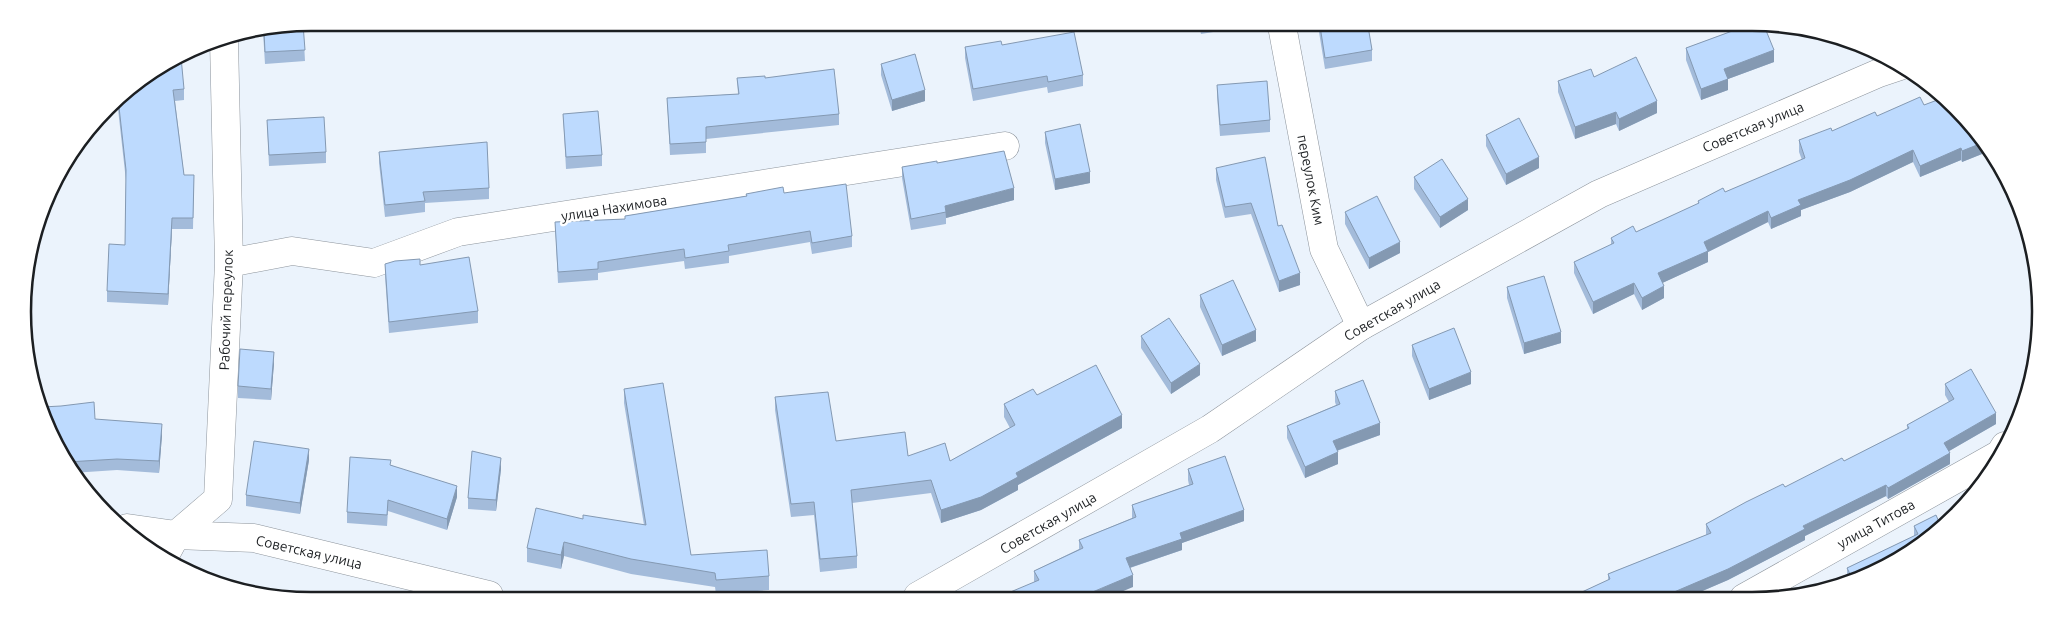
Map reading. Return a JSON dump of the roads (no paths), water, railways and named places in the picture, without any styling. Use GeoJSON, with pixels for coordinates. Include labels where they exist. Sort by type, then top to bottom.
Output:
{"type":"FeatureCollection","features":[{"type":"Feature","properties":{"kind":"street","name":"переулок Ким"},"geometry":{"type":"LineString","coordinates":[[1283,31],[1324,249],[1361,326]]}},
{"type":"Feature","properties":{"kind":"street","name":"Рабочий переулок"},"geometry":{"type":"LineString","coordinates":[[170,546],[218,499],[229,262],[224,45]]}},
{"type":"Feature","properties":{"kind":"street","name":"Советская улица"},"geometry":{"type":"LineString","coordinates":[[925,592],[1210,428],[1361,326],[1599,194],[1890,68]]}},
{"type":"Feature","properties":{"kind":"street","name":"улица Нахимова"},"geometry":{"type":"LineString","coordinates":[[229,262],[292,251],[374,263],[458,232],[1005,146]]}},
{"type":"Feature","properties":{"kind":"street","name":"улица Титова"},"geometry":{"type":"LineString","coordinates":[[1755,592],[1989,460]]}},
{"type":"Feature","properties":{"kind":"street","name":"Советская улица"},"geometry":{"type":"LineString","coordinates":[[141,534],[170,546],[254,538],[477,592]]}}]}
